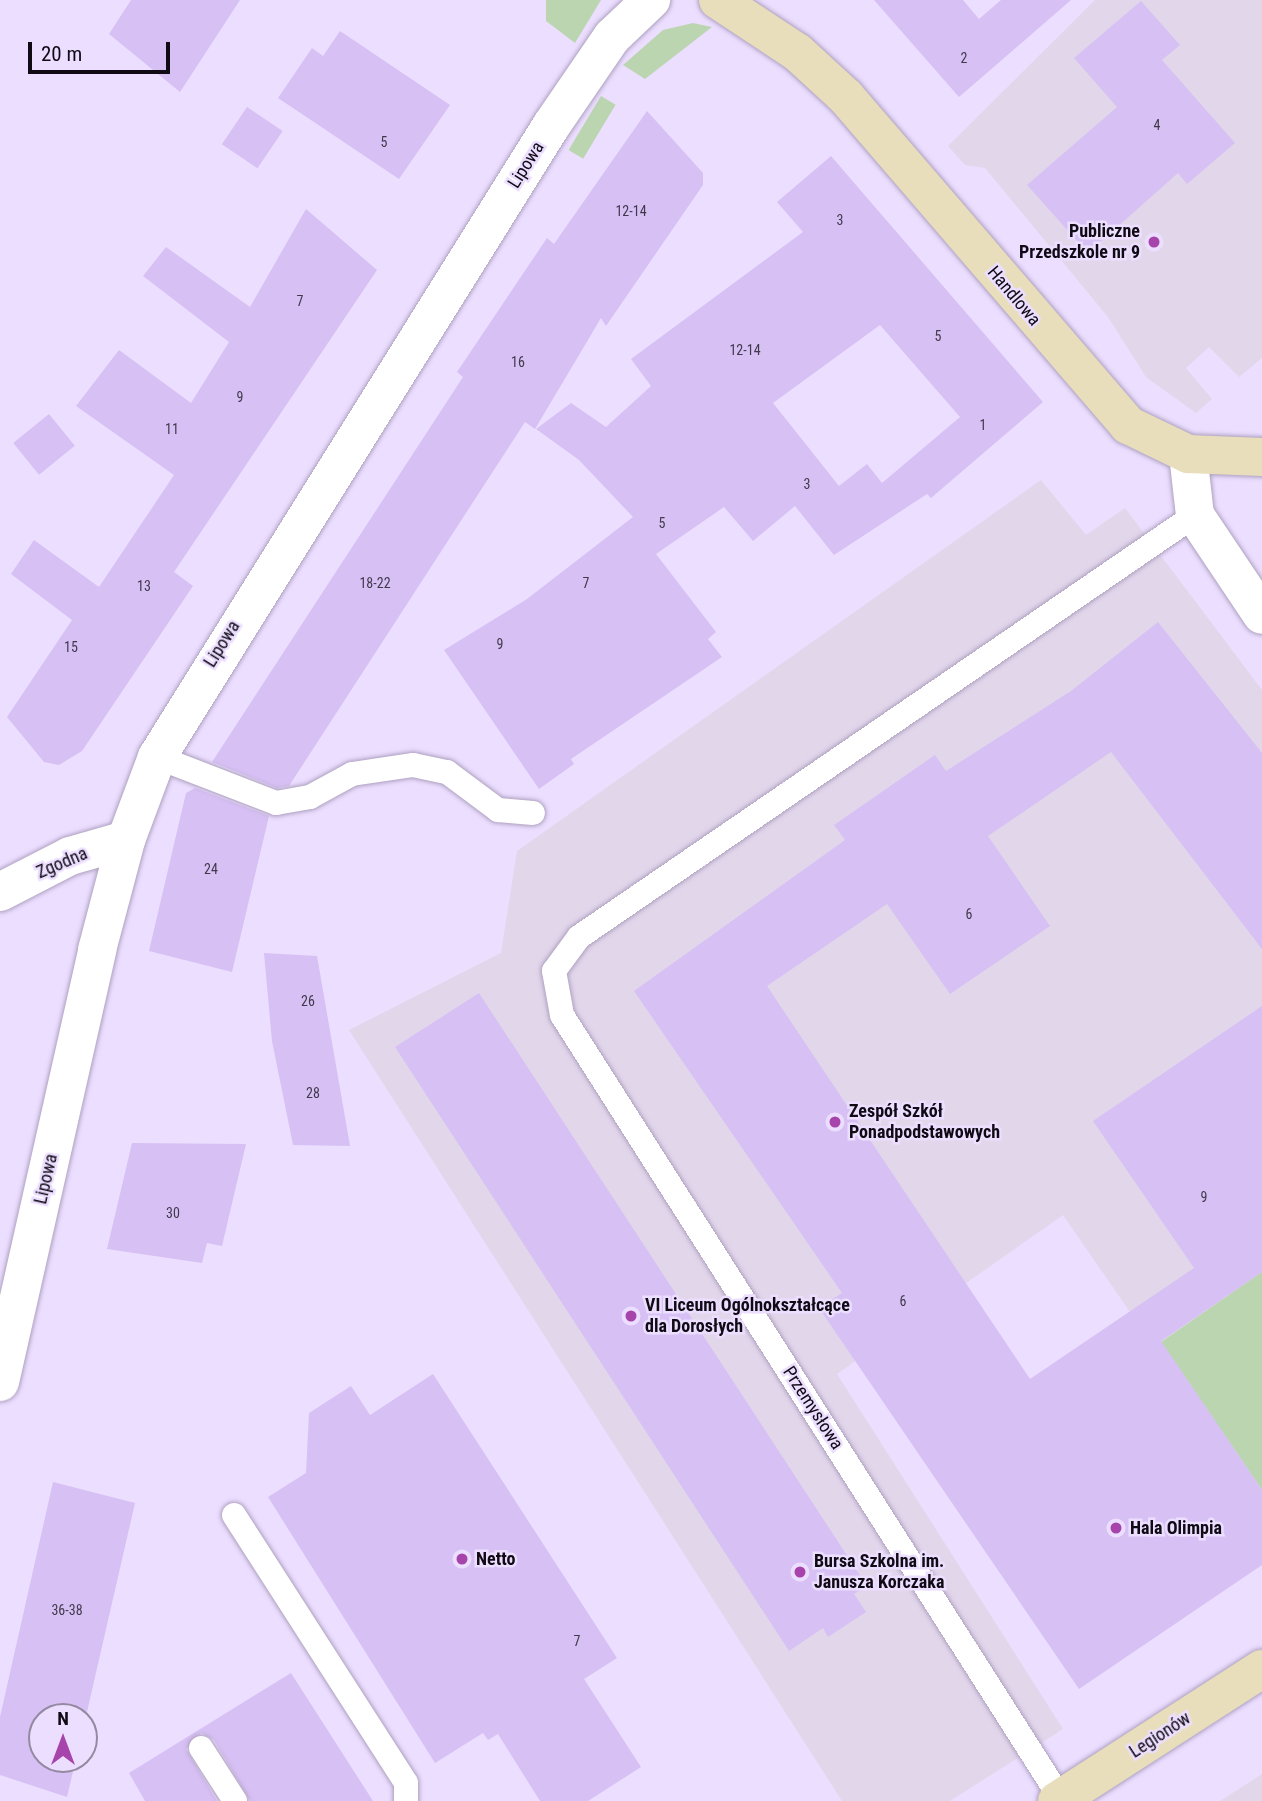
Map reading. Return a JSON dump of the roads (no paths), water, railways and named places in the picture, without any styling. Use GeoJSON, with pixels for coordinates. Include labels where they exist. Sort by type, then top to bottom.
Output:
{"type":"FeatureCollection","features":[{"type":"Feature","properties":{"kind":"street","name":"Lipowa"},"geometry":{"type":"LineString","coordinates":[[0,1382],[126,840],[157,757],[551,126],[612,37],[651,0]]}},
{"type":"Feature","properties":{"kind":"street","name":"Handlowa"},"geometry":{"type":"LineString","coordinates":[[718,0],[797,52],[846,97],[1114,413],[1146,437],[1188,454],[1262,457]]}},
{"type":"Feature","properties":{"kind":"street"},"geometry":{"type":"LineString","coordinates":[[1188,454],[1195,515],[1262,615]]}},
{"type":"Feature","properties":{"kind":"street","name":"Zgodna"},"geometry":{"type":"LineString","coordinates":[[3,885],[70,856],[126,840]]}},
{"type":"Feature","properties":{"kind":"street","name":"Legionów"},"geometry":{"type":"LineString","coordinates":[[1073,1796],[1262,1669]]}},
{"type":"Feature","properties":{"kind":"lane","name":"Przemysłowa"},"geometry":{"type":"LineString","coordinates":[[1073,1796],[1020,1733],[562,1015],[554,971],[579,937],[1195,515]]}},
{"type":"Feature","properties":{"kind":"lane"},"geometry":{"type":"LineString","coordinates":[[157,757],[276,803],[310,797],[352,774],[413,765],[447,772],[498,810],[533,813]]}},
{"type":"Feature","properties":{"kind":"lane"},"geometry":{"type":"LineString","coordinates":[[234,1515],[406,1783],[406,1801]]}},
{"type":"Feature","properties":{"kind":"lane"},"geometry":{"type":"LineString","coordinates":[[201,1748],[235,1801]]}},
{"type":"Feature","properties":{"kind":"place","name":"Publiczne Przedszkole nr 9"},"geometry":{"type":"Point","coordinates":[1154,242]}},
{"type":"Feature","properties":{"kind":"place","name":"Zespół Szkół Ponadpodstawowych"},"geometry":{"type":"Point","coordinates":[835,1122]}},
{"type":"Feature","properties":{"kind":"place","name":"VI Liceum Ogólnokształcące dla Dorosłych"},"geometry":{"type":"Point","coordinates":[631,1316]}},
{"type":"Feature","properties":{"kind":"place","name":"Hala Olimpia"},"geometry":{"type":"Point","coordinates":[1116,1528]}},
{"type":"Feature","properties":{"kind":"place","name":"Netto"},"geometry":{"type":"Point","coordinates":[462,1559]}},
{"type":"Feature","properties":{"kind":"place","name":"Bursa Szkolna im. Janusza Korczaka"},"geometry":{"type":"Point","coordinates":[800,1572]}}]}
